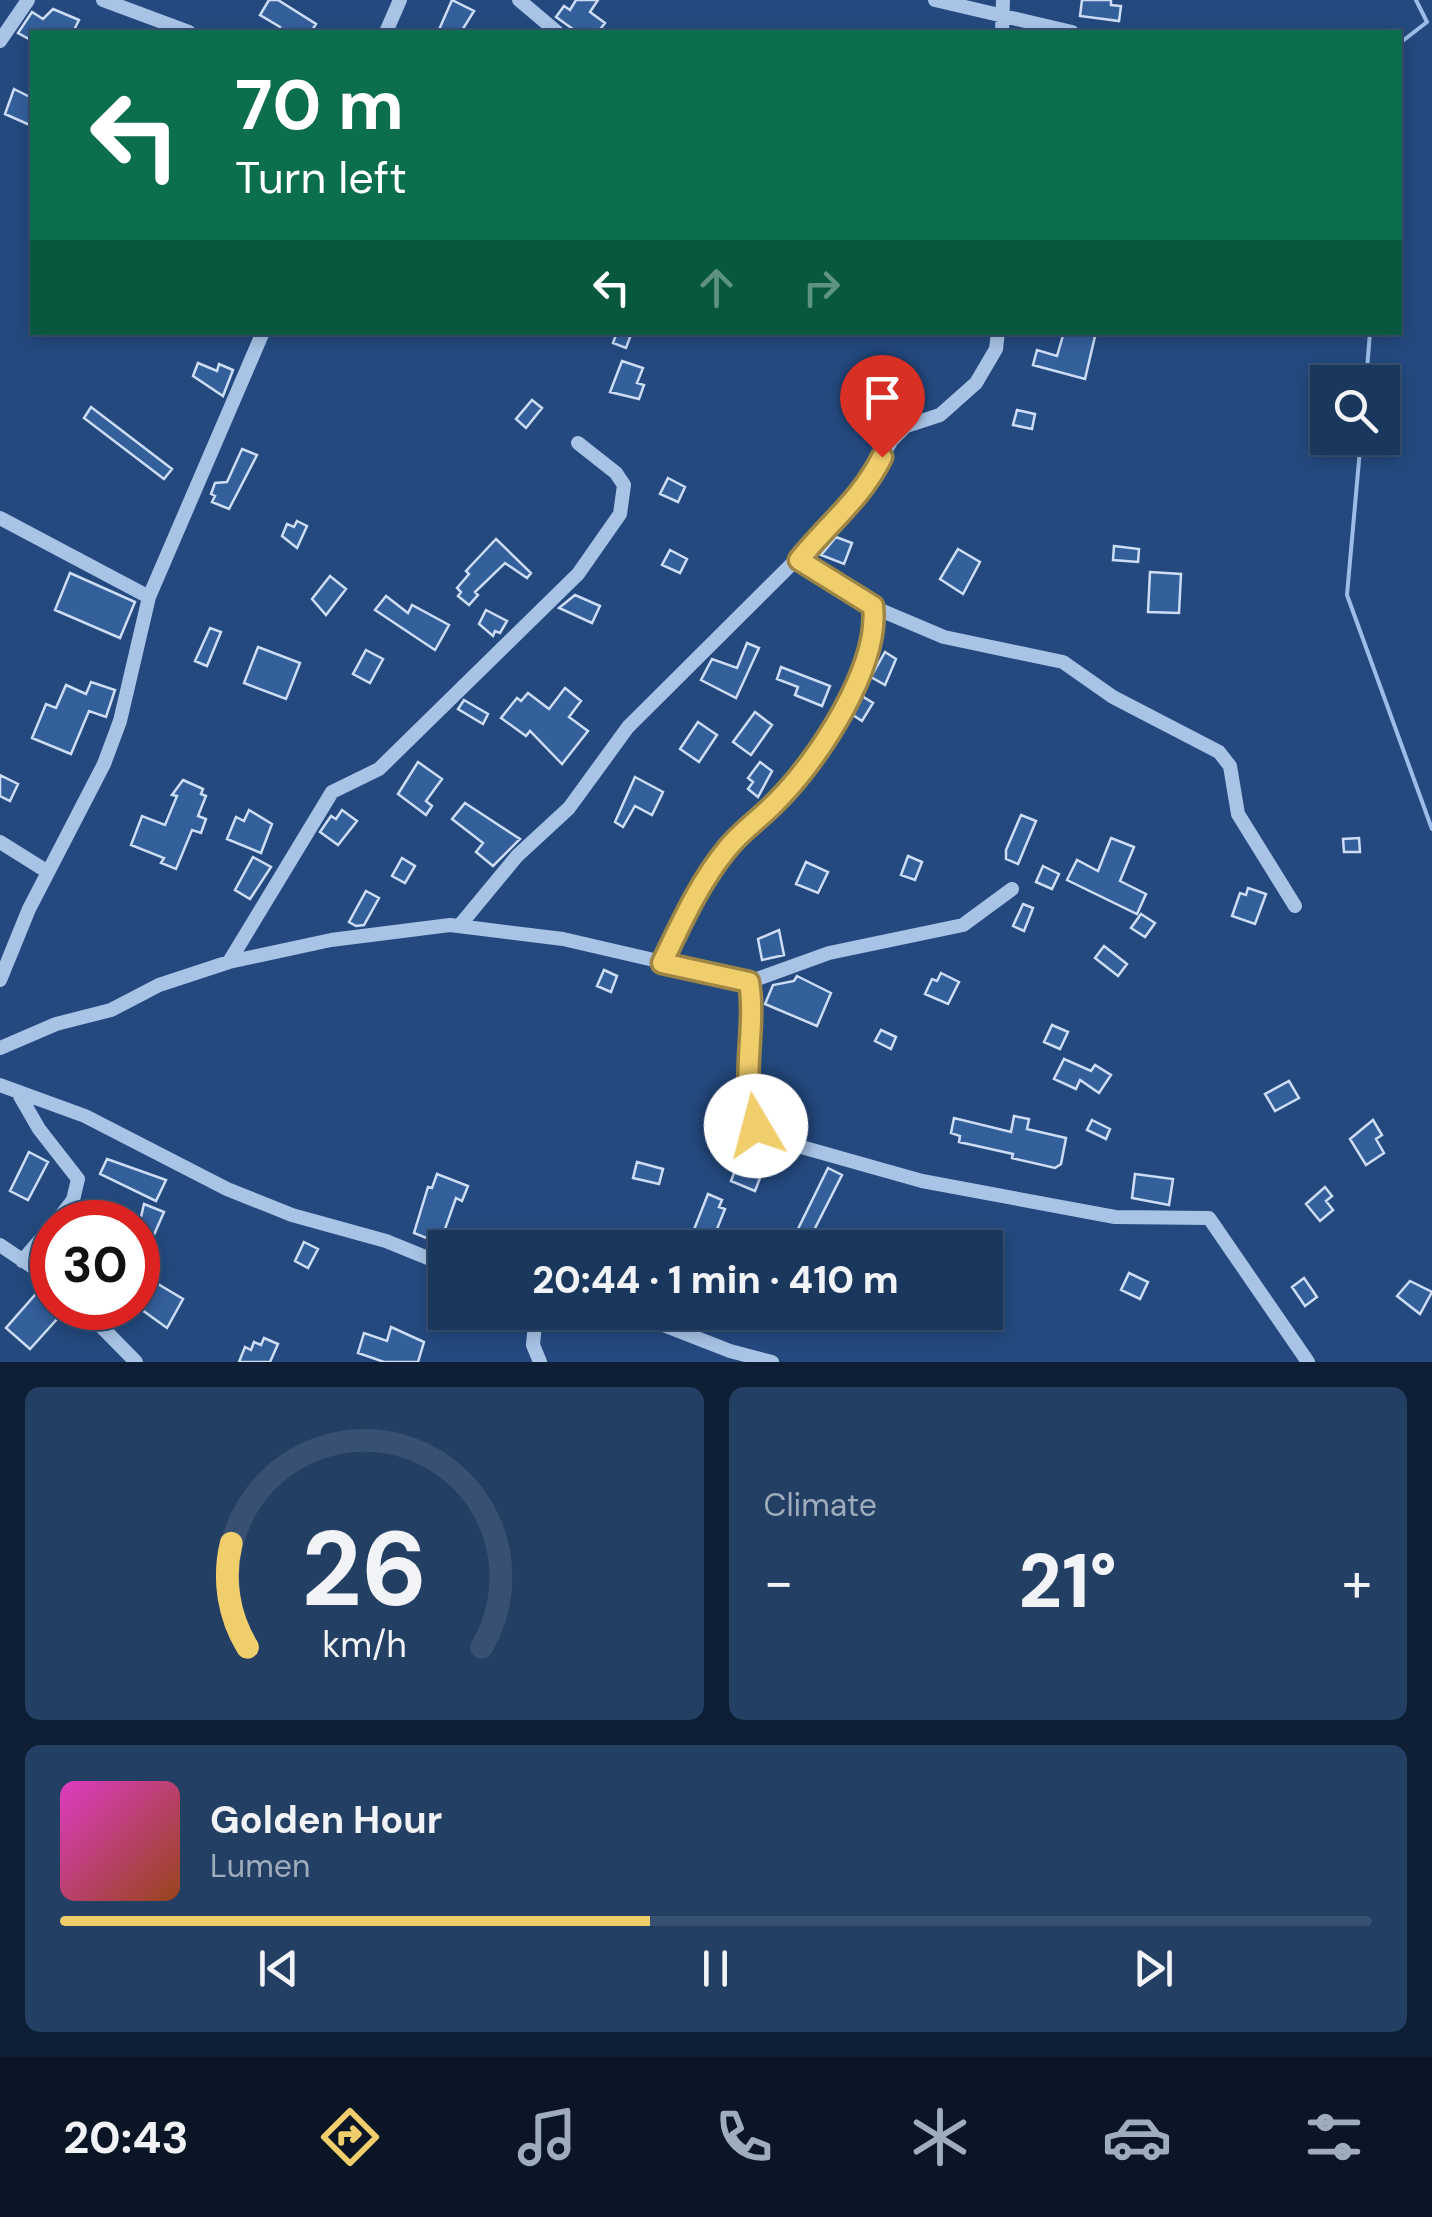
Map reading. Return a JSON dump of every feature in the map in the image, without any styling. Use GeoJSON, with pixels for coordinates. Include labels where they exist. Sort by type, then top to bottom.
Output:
{"type":"FeatureCollection","features":[{"type":"Feature","properties":{"kind":"street"},"geometry":{"type":"LineString","coordinates":[[0,41],[28,0]]}},
{"type":"Feature","properties":{"kind":"street"},"geometry":{"type":"LineString","coordinates":[[103,0],[184,30]]}},
{"type":"Feature","properties":{"kind":"street"},"geometry":{"type":"LineString","coordinates":[[387,30],[400,0]]}},
{"type":"Feature","properties":{"kind":"street"},"geometry":{"type":"LineString","coordinates":[[519,0],[555,30]]}},
{"type":"Feature","properties":{"kind":"street"},"geometry":{"type":"LineString","coordinates":[[935,0],[1002,25],[1052,30]]}},
{"type":"Feature","properties":{"kind":"street"},"geometry":{"type":"LineString","coordinates":[[1002,25],[1003,0]]}},
{"type":"Feature","properties":{"kind":"street"},"geometry":{"type":"LineString","coordinates":[[0,980],[48,872],[104,764],[120,721],[149,597],[261,335]]}},
{"type":"Feature","properties":{"kind":"street"},"geometry":{"type":"LineString","coordinates":[[460,925],[517,856],[569,808],[628,727],[863,492],[892,440],[906,426],[940,415],[976,383],[996,349],[998,335]]}},
{"type":"Feature","properties":{"kind":"street"},"geometry":{"type":"LineString","coordinates":[[229,962],[332,792],[379,769],[424,727],[578,574],[610,532],[620,514],[624,485],[616,473],[578,442]]}},
{"type":"Feature","properties":{"kind":"street"},"geometry":{"type":"LineString","coordinates":[[0,518],[149,597]]}},
{"type":"Feature","properties":{"kind":"street"},"geometry":{"type":"LineString","coordinates":[[799,560],[873,606],[965,644],[1062,662],[1113,697],[1219,752],[1230,766],[1238,814],[1295,906]]}},
{"type":"Feature","properties":{"kind":"street"},"geometry":{"type":"LineString","coordinates":[[662,963],[705,880],[726,849],[799,776],[840,712],[872,647],[873,606]]}},
{"type":"Feature","properties":{"kind":"street"},"geometry":{"type":"LineString","coordinates":[[0,842],[48,872]]}},
{"type":"Feature","properties":{"kind":"street"},"geometry":{"type":"LineString","coordinates":[[0,1048],[56,1024],[111,1010],[160,984],[229,962],[331,940],[460,925],[563,939],[749,982],[828,952],[964,925],[1012,889]]}},
{"type":"Feature","properties":{"kind":"street"},"geometry":{"type":"LineString","coordinates":[[749,982],[751,1113],[756,1126],[773,1139],[922,1181],[1115,1217],[1209,1218],[1308,1362]]}},
{"type":"Feature","properties":{"kind":"street"},"geometry":{"type":"LineString","coordinates":[[0,1085],[20,1096],[85,1116],[227,1188],[292,1216],[386,1241],[428,1258]]}},
{"type":"Feature","properties":{"kind":"street"},"geometry":{"type":"LineString","coordinates":[[20,1096],[38,1129],[78,1180],[73,1200]]}},
{"type":"Feature","properties":{"kind":"street"},"geometry":{"type":"LineString","coordinates":[[0,1246],[30,1266]]}},
{"type":"Feature","properties":{"kind":"street"},"geometry":{"type":"LineString","coordinates":[[22,1261],[30,1252]]}},
{"type":"Feature","properties":{"kind":"street"},"geometry":{"type":"LineString","coordinates":[[105,1330],[136,1362]]}},
{"type":"Feature","properties":{"kind":"street"},"geometry":{"type":"LineString","coordinates":[[534,1330],[533,1345],[540,1362]]}},
{"type":"Feature","properties":{"kind":"street"},"geometry":{"type":"LineString","coordinates":[[676,1330],[772,1362]]}},
{"type":"Feature","properties":{"kind":"building"},"geometry":{"type":"Polygon","coordinates":[[[269,0],[278,0],[316,24],[312,30],[278,30],[280,27],[260,15],[269,0]]]}},
{"type":"Feature","properties":{"kind":"building"},"geometry":{"type":"Polygon","coordinates":[[[452,0],[474,11],[462,30],[439,30],[452,0]]]}},
{"type":"Feature","properties":{"kind":"building"},"geometry":{"type":"Polygon","coordinates":[[[576,0],[598,0],[590,12],[605,23],[600,30],[574,30],[556,17],[564,6],[570,10],[576,0]]]}},
{"type":"Feature","properties":{"kind":"building"},"geometry":{"type":"Polygon","coordinates":[[[1082,0],[1111,0],[1111,5],[1121,6],[1119,21],[1080,16],[1082,0]]]}},
{"type":"Feature","properties":{"kind":"building"},"geometry":{"type":"Polygon","coordinates":[[[53,9],[79,20],[74,30],[30,30],[29,39],[18,33],[32,12],[43,19],[53,9]]]}},
{"type":"Feature","properties":{"kind":"building"},"geometry":{"type":"Polygon","coordinates":[[[14,89],[30,97],[30,125],[5,114],[14,89]]]}},
{"type":"Feature","properties":{"kind":"building"},"geometry":{"type":"Polygon","coordinates":[[[616,335],[631,335],[626,348],[613,343],[616,335]]]}},
{"type":"Feature","properties":{"kind":"building"},"geometry":{"type":"Polygon","coordinates":[[[1063,335],[1095,335],[1085,379],[1033,365],[1037,350],[1057,356],[1063,335]]]}},
{"type":"Feature","properties":{"kind":"building"},"geometry":{"type":"Polygon","coordinates":[[[622,361],[643,368],[637,383],[644,385],[639,399],[610,392],[622,361]]]}},
{"type":"Feature","properties":{"kind":"building"},"geometry":{"type":"Polygon","coordinates":[[[198,363],[217,371],[219,364],[233,370],[223,396],[193,376],[198,363]]]}},
{"type":"Feature","properties":{"kind":"building"},"geometry":{"type":"Polygon","coordinates":[[[532,400],[542,408],[526,428],[516,419],[532,400]]]}},
{"type":"Feature","properties":{"kind":"building"},"geometry":{"type":"Polygon","coordinates":[[[91,407],[172,469],[164,479],[84,418],[91,407]]]}},
{"type":"Feature","properties":{"kind":"building"},"geometry":{"type":"Polygon","coordinates":[[[1017,410],[1035,414],[1032,429],[1013,425],[1017,410]]]}},
{"type":"Feature","properties":{"kind":"building"},"geometry":{"type":"Polygon","coordinates":[[[242,449],[257,455],[229,509],[212,502],[215,496],[211,494],[215,483],[227,482],[242,449]]]}},
{"type":"Feature","properties":{"kind":"building"},"geometry":{"type":"Polygon","coordinates":[[[668,478],[685,487],[678,502],[660,494],[668,478]]]}},
{"type":"Feature","properties":{"kind":"building"},"geometry":{"type":"Polygon","coordinates":[[[297,521],[307,526],[297,548],[282,536],[287,524],[294,527],[297,521]]]}},
{"type":"Feature","properties":{"kind":"building"},"geometry":{"type":"Polygon","coordinates":[[[836,537],[852,543],[844,564],[821,555],[836,537]]]}},
{"type":"Feature","properties":{"kind":"building"},"geometry":{"type":"Polygon","coordinates":[[[496,539],[531,573],[527,578],[505,563],[475,592],[478,595],[469,605],[458,596],[461,592],[457,588],[469,574],[466,571],[496,539]]]}},
{"type":"Feature","properties":{"kind":"building"},"geometry":{"type":"Polygon","coordinates":[[[1114,546],[1139,549],[1138,562],[1113,560],[1114,546]]]}},
{"type":"Feature","properties":{"kind":"building"},"geometry":{"type":"Polygon","coordinates":[[[958,549],[980,562],[963,594],[940,579],[958,549]]]}},
{"type":"Feature","properties":{"kind":"building"},"geometry":{"type":"Polygon","coordinates":[[[670,550],[687,559],[680,573],[662,565],[670,550]]]}},
{"type":"Feature","properties":{"kind":"building"},"geometry":{"type":"Polygon","coordinates":[[[1150,572],[1181,574],[1179,613],[1148,612],[1150,572]]]}},
{"type":"Feature","properties":{"kind":"building"},"geometry":{"type":"Polygon","coordinates":[[[70,573],[135,602],[120,638],[55,610],[70,573]]]}},
{"type":"Feature","properties":{"kind":"building"},"geometry":{"type":"Polygon","coordinates":[[[330,576],[346,589],[326,615],[312,599],[330,576]]]}},
{"type":"Feature","properties":{"kind":"building"},"geometry":{"type":"Polygon","coordinates":[[[575,595],[600,606],[592,623],[559,608],[575,595]]]}},
{"type":"Feature","properties":{"kind":"building"},"geometry":{"type":"Polygon","coordinates":[[[386,596],[408,613],[412,605],[449,625],[435,650],[375,610],[386,596]]]}},
{"type":"Feature","properties":{"kind":"building"},"geometry":{"type":"Polygon","coordinates":[[[486,610],[507,621],[500,633],[495,631],[493,636],[479,624],[486,610]]]}},
{"type":"Feature","properties":{"kind":"building"},"geometry":{"type":"Polygon","coordinates":[[[210,628],[221,632],[207,666],[195,661],[210,628]]]}},
{"type":"Feature","properties":{"kind":"building"},"geometry":{"type":"Polygon","coordinates":[[[747,643],[759,648],[736,698],[701,680],[712,659],[737,668],[747,643]]]}},
{"type":"Feature","properties":{"kind":"building"},"geometry":{"type":"Polygon","coordinates":[[[258,647],[300,663],[286,699],[244,683],[258,647]]]}},
{"type":"Feature","properties":{"kind":"building"},"geometry":{"type":"Polygon","coordinates":[[[366,650],[383,659],[370,683],[353,674],[366,650]]]}},
{"type":"Feature","properties":{"kind":"building"},"geometry":{"type":"Polygon","coordinates":[[[885,652],[896,659],[885,685],[871,677],[885,652]]]}},
{"type":"Feature","properties":{"kind":"building"},"geometry":{"type":"Polygon","coordinates":[[[781,667],[830,686],[822,706],[795,695],[798,687],[777,679],[781,667]]]}},
{"type":"Feature","properties":{"kind":"building"},"geometry":{"type":"Polygon","coordinates":[[[91,682],[115,690],[106,717],[89,711],[71,754],[32,738],[46,704],[56,708],[66,685],[86,694],[91,682]]]}},
{"type":"Feature","properties":{"kind":"building"},"geometry":{"type":"Polygon","coordinates":[[[565,688],[581,701],[569,717],[588,731],[562,764],[530,731],[526,736],[501,718],[517,698],[521,701],[528,693],[549,709],[565,688]]]}},
{"type":"Feature","properties":{"kind":"building"},"geometry":{"type":"Polygon","coordinates":[[[862,696],[873,703],[862,721],[853,715],[862,696]]]}},
{"type":"Feature","properties":{"kind":"building"},"geometry":{"type":"Polygon","coordinates":[[[464,700],[488,714],[483,724],[458,709],[464,700]]]}},
{"type":"Feature","properties":{"kind":"building"},"geometry":{"type":"Polygon","coordinates":[[[755,712],[772,725],[751,755],[733,742],[755,712]]]}},
{"type":"Feature","properties":{"kind":"building"},"geometry":{"type":"Polygon","coordinates":[[[698,722],[717,735],[699,762],[680,749],[698,722]]]}},
{"type":"Feature","properties":{"kind":"building"},"geometry":{"type":"Polygon","coordinates":[[[418,762],[442,779],[426,801],[432,806],[426,815],[398,794],[418,762]]]}},
{"type":"Feature","properties":{"kind":"building"},"geometry":{"type":"Polygon","coordinates":[[[760,762],[772,771],[758,797],[748,789],[753,782],[748,778],[760,762]]]}},
{"type":"Feature","properties":{"kind":"building"},"geometry":{"type":"Polygon","coordinates":[[[0,775],[18,784],[10,801],[0,796],[0,775]]]}},
{"type":"Feature","properties":{"kind":"building"},"geometry":{"type":"Polygon","coordinates":[[[635,777],[663,792],[652,815],[635,806],[623,827],[615,822],[635,777]]]}},
{"type":"Feature","properties":{"kind":"building"},"geometry":{"type":"Polygon","coordinates":[[[183,780],[203,789],[201,794],[206,796],[198,816],[206,819],[201,833],[192,830],[176,869],[161,863],[164,858],[131,845],[142,816],[165,825],[177,796],[172,795],[183,780]]]}},
{"type":"Feature","properties":{"kind":"building"},"geometry":{"type":"Polygon","coordinates":[[[465,803],[520,839],[493,866],[476,852],[483,843],[452,819],[465,803]]]}},
{"type":"Feature","properties":{"kind":"building"},"geometry":{"type":"Polygon","coordinates":[[[249,810],[272,824],[261,853],[227,839],[236,817],[244,821],[249,810]]]}},
{"type":"Feature","properties":{"kind":"building"},"geometry":{"type":"Polygon","coordinates":[[[342,810],[357,821],[338,845],[320,832],[331,816],[336,819],[342,810]]]}},
{"type":"Feature","properties":{"kind":"building"},"geometry":{"type":"Polygon","coordinates":[[[1021,815],[1036,821],[1018,864],[1006,859],[1006,850],[1021,815]]]}},
{"type":"Feature","properties":{"kind":"building"},"geometry":{"type":"Polygon","coordinates":[[[1111,838],[1134,847],[1120,881],[1146,894],[1137,914],[1067,880],[1077,860],[1098,871],[1111,838]]]}},
{"type":"Feature","properties":{"kind":"building"},"geometry":{"type":"Polygon","coordinates":[[[1359,838],[1360,852],[1344,852],[1343,839],[1359,838]]]}},
{"type":"Feature","properties":{"kind":"building"},"geometry":{"type":"Polygon","coordinates":[[[908,856],[922,862],[915,880],[901,875],[908,856]]]}},
{"type":"Feature","properties":{"kind":"building"},"geometry":{"type":"Polygon","coordinates":[[[253,857],[271,867],[250,899],[235,890],[253,857]]]}},
{"type":"Feature","properties":{"kind":"building"},"geometry":{"type":"Polygon","coordinates":[[[402,858],[415,866],[405,883],[392,876],[402,858]]]}},
{"type":"Feature","properties":{"kind":"building"},"geometry":{"type":"Polygon","coordinates":[[[806,862],[828,872],[818,893],[796,884],[806,862]]]}},
{"type":"Feature","properties":{"kind":"building"},"geometry":{"type":"Polygon","coordinates":[[[1043,866],[1059,874],[1052,889],[1036,882],[1043,866]]]}},
{"type":"Feature","properties":{"kind":"building"},"geometry":{"type":"Polygon","coordinates":[[[1248,888],[1266,894],[1255,924],[1232,916],[1240,893],[1246,895],[1248,888]]]}},
{"type":"Feature","properties":{"kind":"building"},"geometry":{"type":"Polygon","coordinates":[[[366,891],[379,898],[364,925],[356,926],[349,922],[366,891]]]}},
{"type":"Feature","properties":{"kind":"building"},"geometry":{"type":"Polygon","coordinates":[[[1023,904],[1033,908],[1024,931],[1013,926],[1023,904]]]}},
{"type":"Feature","properties":{"kind":"building"},"geometry":{"type":"Polygon","coordinates":[[[1141,914],[1155,923],[1145,937],[1131,928],[1141,914]]]}},
{"type":"Feature","properties":{"kind":"building"},"geometry":{"type":"Polygon","coordinates":[[[779,930],[784,955],[762,960],[758,939],[779,930]]]}},
{"type":"Feature","properties":{"kind":"building"},"geometry":{"type":"Polygon","coordinates":[[[1104,946],[1127,964],[1118,976],[1095,958],[1104,946]]]}},
{"type":"Feature","properties":{"kind":"building"},"geometry":{"type":"Polygon","coordinates":[[[604,970],[617,976],[611,992],[597,986],[604,970]]]}},
{"type":"Feature","properties":{"kind":"building"},"geometry":{"type":"Polygon","coordinates":[[[941,973],[959,982],[948,1004],[925,994],[932,979],[937,981],[941,973]]]}},
{"type":"Feature","properties":{"kind":"building"},"geometry":{"type":"Polygon","coordinates":[[[797,976],[831,993],[817,1026],[765,1004],[773,985],[794,981],[797,976]]]}},
{"type":"Feature","properties":{"kind":"building"},"geometry":{"type":"Polygon","coordinates":[[[1052,1025],[1068,1032],[1060,1049],[1044,1042],[1052,1025]]]}},
{"type":"Feature","properties":{"kind":"building"},"geometry":{"type":"Polygon","coordinates":[[[881,1030],[896,1037],[891,1049],[875,1041],[881,1030]]]}},
{"type":"Feature","properties":{"kind":"building"},"geometry":{"type":"Polygon","coordinates":[[[1064,1059],[1091,1071],[1095,1065],[1111,1075],[1099,1093],[1080,1080],[1076,1089],[1054,1079],[1064,1059]]]}},
{"type":"Feature","properties":{"kind":"building"},"geometry":{"type":"Polygon","coordinates":[[[1289,1081],[1299,1098],[1275,1111],[1265,1094],[1289,1081]]]}},
{"type":"Feature","properties":{"kind":"building"},"geometry":{"type":"Polygon","coordinates":[[[1014,1116],[1029,1119],[1027,1129],[1066,1138],[1061,1164],[1055,1168],[1012,1158],[1013,1154],[959,1142],[960,1136],[951,1133],[954,1118],[1011,1132],[1014,1116]]]}},
{"type":"Feature","properties":{"kind":"building"},"geometry":{"type":"Polygon","coordinates":[[[1092,1120],[1110,1129],[1106,1139],[1087,1130],[1092,1120]]]}},
{"type":"Feature","properties":{"kind":"building"},"geometry":{"type":"Polygon","coordinates":[[[1373,1120],[1382,1135],[1376,1139],[1384,1153],[1366,1165],[1350,1139],[1373,1120]]]}},
{"type":"Feature","properties":{"kind":"building"},"geometry":{"type":"Polygon","coordinates":[[[29,1152],[48,1162],[28,1200],[10,1191],[29,1152]]]}},
{"type":"Feature","properties":{"kind":"building"},"geometry":{"type":"Polygon","coordinates":[[[107,1159],[166,1180],[154,1200],[100,1174],[107,1159]]]}},
{"type":"Feature","properties":{"kind":"building"},"geometry":{"type":"Polygon","coordinates":[[[637,1162],[663,1169],[659,1184],[633,1178],[637,1162]]]}},
{"type":"Feature","properties":{"kind":"building"},"geometry":{"type":"Polygon","coordinates":[[[736,1168],[760,1178],[755,1191],[731,1181],[736,1168]]]}},
{"type":"Feature","properties":{"kind":"building"},"geometry":{"type":"Polygon","coordinates":[[[828,1168],[842,1175],[814,1230],[797,1230],[828,1168]]]}},
{"type":"Feature","properties":{"kind":"building"},"geometry":{"type":"Polygon","coordinates":[[[437,1174],[468,1186],[462,1201],[456,1198],[448,1230],[428,1230],[428,1239],[414,1233],[428,1187],[432,1188],[437,1174]]]}},
{"type":"Feature","properties":{"kind":"building"},"geometry":{"type":"Polygon","coordinates":[[[1135,1174],[1173,1179],[1169,1205],[1132,1198],[1135,1174]]]}},
{"type":"Feature","properties":{"kind":"building"},"geometry":{"type":"Polygon","coordinates":[[[1325,1187],[1332,1196],[1326,1201],[1333,1210],[1320,1221],[1306,1204],[1325,1187]]]}},
{"type":"Feature","properties":{"kind":"building"},"geometry":{"type":"Polygon","coordinates":[[[708,1194],[722,1200],[719,1207],[725,1209],[717,1230],[694,1230],[708,1194]]]}},
{"type":"Feature","properties":{"kind":"building"},"geometry":{"type":"Polygon","coordinates":[[[304,1242],[318,1249],[308,1268],[295,1261],[304,1242]]]}},
{"type":"Feature","properties":{"kind":"building"},"geometry":{"type":"Polygon","coordinates":[[[1129,1273],[1148,1282],[1140,1299],[1121,1290],[1129,1273]]]}},
{"type":"Feature","properties":{"kind":"building"},"geometry":{"type":"Polygon","coordinates":[[[1304,1278],[1317,1297],[1305,1306],[1292,1287],[1304,1278]]]}},
{"type":"Feature","properties":{"kind":"building"},"geometry":{"type":"Polygon","coordinates":[[[1410,1281],[1432,1292],[1420,1314],[1397,1296],[1410,1281]]]}},
{"type":"Feature","properties":{"kind":"building"},"geometry":{"type":"Polygon","coordinates":[[[160,1285],[183,1299],[167,1328],[160,1323],[160,1285]]]}},
{"type":"Feature","properties":{"kind":"building"},"geometry":{"type":"Polygon","coordinates":[[[30,1301],[30,1330],[47,1330],[30,1349],[6,1328],[30,1301]]]}},
{"type":"Feature","properties":{"kind":"building"},"geometry":{"type":"Polygon","coordinates":[[[391,1327],[424,1342],[418,1362],[384,1362],[358,1353],[364,1333],[387,1341],[391,1327]]]}},
{"type":"Feature","properties":{"kind":"building"},"geometry":{"type":"Polygon","coordinates":[[[264,1338],[278,1344],[270,1362],[239,1362],[245,1347],[251,1350],[254,1342],[261,1345],[264,1338]]]}},
{"type":"Feature","properties":{"kind":"waterway"},"geometry":{"type":"LineString","coordinates":[[1402,41],[1427,22],[1416,0]]}},
{"type":"Feature","properties":{"kind":"waterway"},"geometry":{"type":"LineString","coordinates":[[1367,365],[1370,335]]}},
{"type":"Feature","properties":{"kind":"waterway"},"geometry":{"type":"LineString","coordinates":[[1359,455],[1347,595],[1432,829]]}},
{"type":"Feature","properties":{"kind":"route"},"geometry":{"type":"LineString","coordinates":[[756,1126],[749,1090],[749,982],[662,963],[705,880],[726,849],[799,776],[864,668],[875,628],[873,606],[799,560],[827,524],[863,492],[882,457]]}}]}
